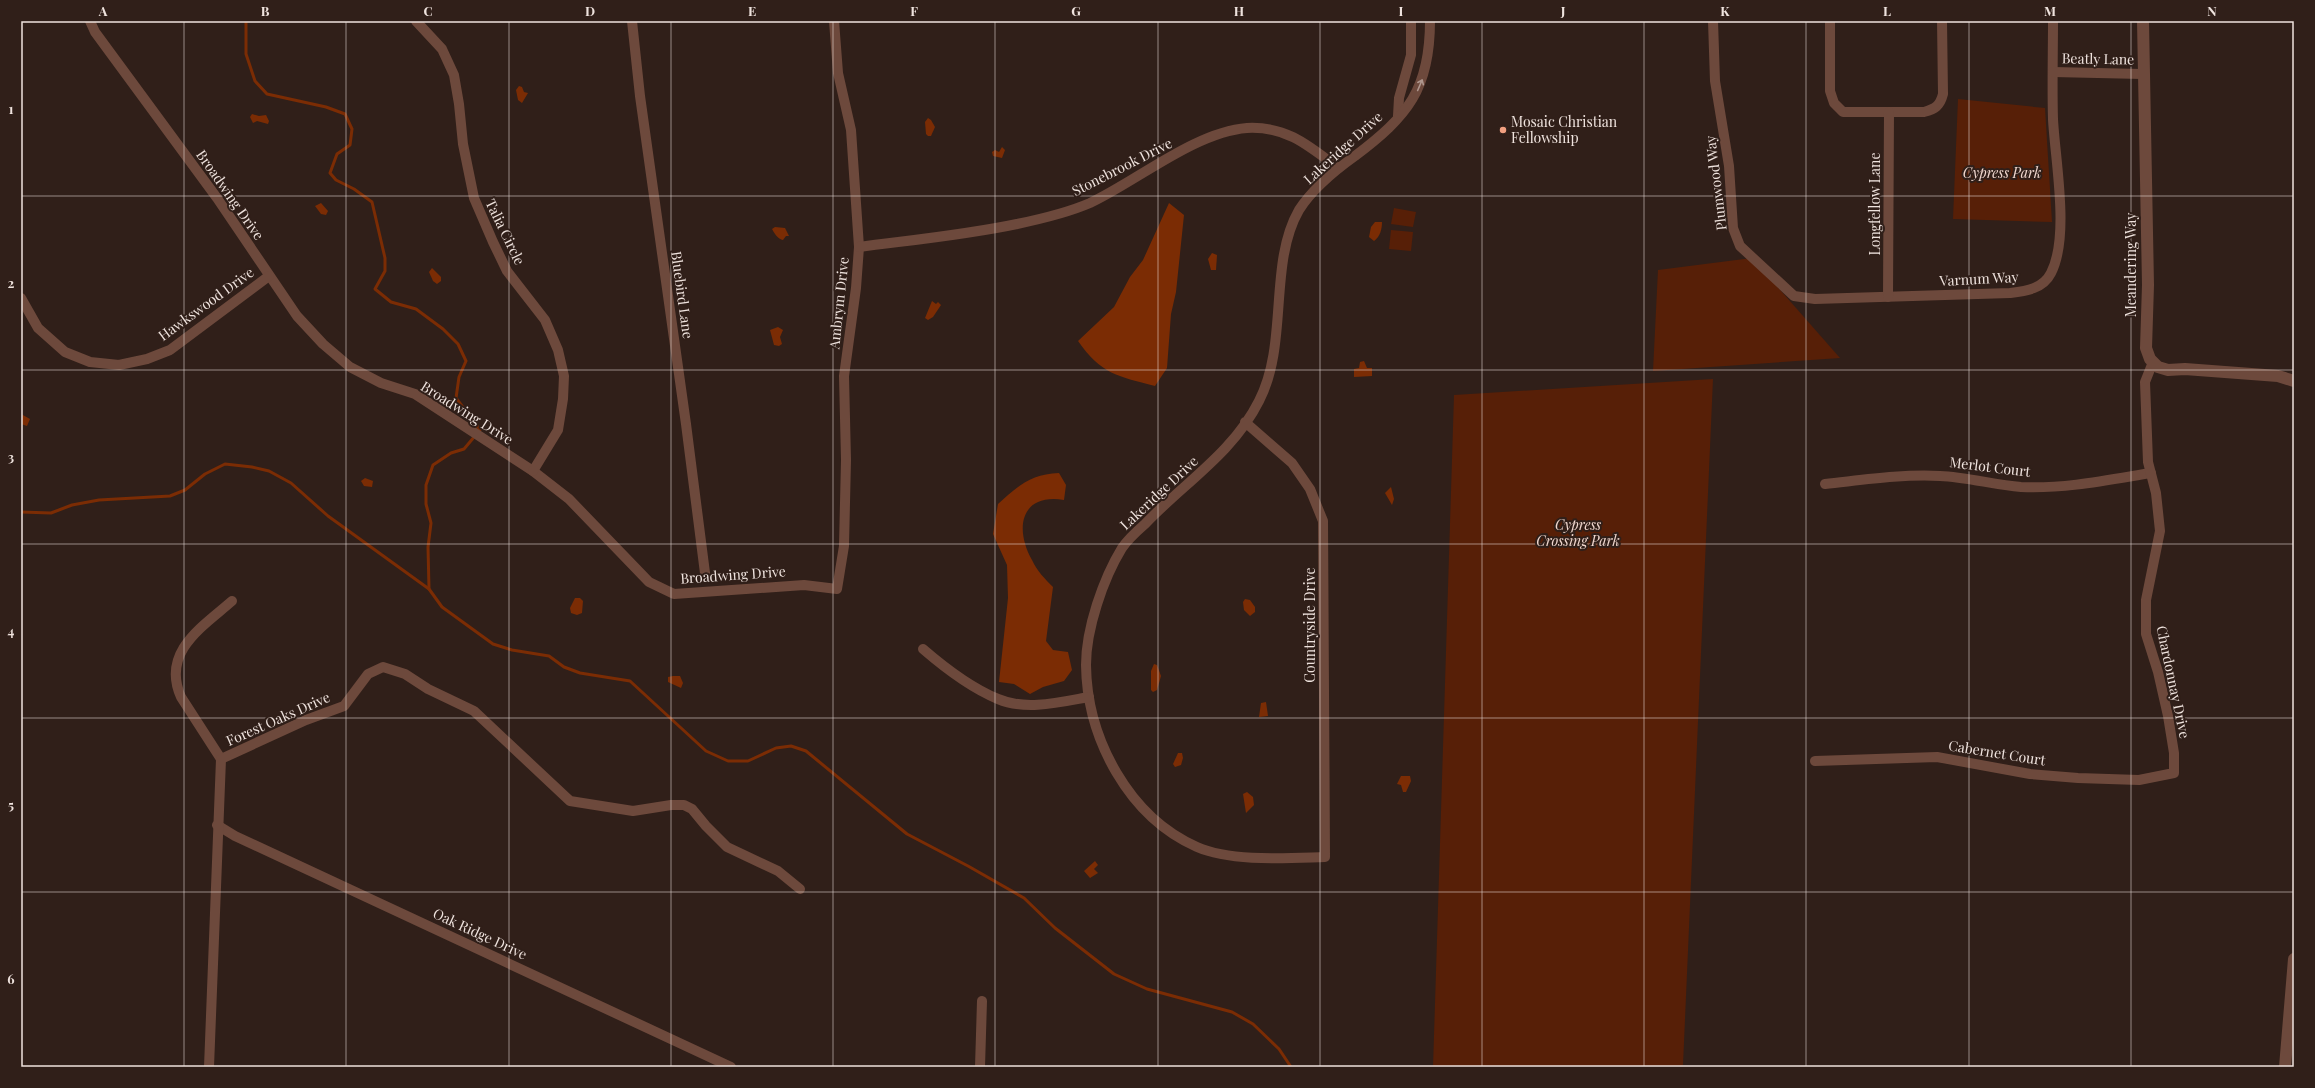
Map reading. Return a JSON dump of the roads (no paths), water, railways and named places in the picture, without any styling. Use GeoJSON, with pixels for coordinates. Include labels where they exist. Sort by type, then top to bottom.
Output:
{"type":"FeatureCollection","features":[{"type":"Feature","properties":{"kind":"street","name":"Broadwing Drive"},"geometry":{"type":"LineString","coordinates":[[90,21],[95,32],[217,198],[297,316],[323,344],[350,367],[381,382],[415,394],[533,471],[569,499],[648,582],[674,594],[804,585],[837,589]]}},
{"type":"Feature","properties":{"kind":"street","name":"Talia Circle"},"geometry":{"type":"LineString","coordinates":[[416,21],[442,49],[454,75],[459,104],[462,144],[474,198],[489,234],[507,271],[545,320],[558,350],[564,376],[563,399],[558,430],[533,471]]}},
{"type":"Feature","properties":{"kind":"street","name":"Bluebird Lane"},"geometry":{"type":"LineString","coordinates":[[632,21],[640,96],[686,424],[705,573]]}},
{"type":"Feature","properties":{"kind":"street","name":"Ambrym Drive"},"geometry":{"type":"LineString","coordinates":[[834,21],[838,73],[851,130],[859,247],[856,288],[844,376],[846,460],[844,546],[837,589]]}},
{"type":"Feature","properties":{"kind":"street"},"geometry":{"type":"LineString","coordinates":[[1398,116],[1399,98],[1411,55],[1411,21]]}},
{"type":"Feature","properties":{"kind":"street","name":"Lakeridge Drive"},"geometry":{"type":"LineString","coordinates":[[1325,857],[1224,856],[1196,847],[1153,820],[1128,791],[1102,746],[1089,696],[1086,664],[1093,617],[1105,580],[1123,546],[1164,504],[1226,449],[1259,401],[1274,359],[1288,238],[1298,212],[1314,190],[1338,168],[1382,133],[1412,102],[1421,84],[1428,62],[1430,21]]}},
{"type":"Feature","properties":{"kind":"street","name":"Plumwood Way"},"geometry":{"type":"LineString","coordinates":[[1713,21],[1715,81],[1729,166],[1733,228],[1740,246],[1794,296],[1815,299],[1888,297]]}},
{"type":"Feature","properties":{"kind":"street"},"geometry":{"type":"LineString","coordinates":[[1830,21],[1830,91],[1834,103],[1843,112],[1924,112],[1934,109],[1940,103],[1942,94],[1942,21]]}},
{"type":"Feature","properties":{"kind":"street","name":"Varnum Way"},"geometry":{"type":"LineString","coordinates":[[1888,297],[2010,293],[2034,290],[2051,274],[2060,245],[2058,156],[2054,119],[2053,21]]}},
{"type":"Feature","properties":{"kind":"street","name":"Meandering Way"},"geometry":{"type":"LineString","coordinates":[[2142,21],[2142,74],[2148,285],[2146,348],[2153,362]]}},
{"type":"Feature","properties":{"kind":"street","name":"Beatly Lane"},"geometry":{"type":"LineString","coordinates":[[2054,72],[2142,74]]}},
{"type":"Feature","properties":{"kind":"street","name":"Longfellow Lane"},"geometry":{"type":"LineString","coordinates":[[1888,297],[1889,112]]}},
{"type":"Feature","properties":{"kind":"street","name":"Stonebrook Drive"},"geometry":{"type":"LineString","coordinates":[[859,247],[978,232],[1051,216],[1089,203],[1198,143],[1223,132],[1246,128],[1270,128],[1300,139],[1338,168]]}},
{"type":"Feature","properties":{"kind":"street","name":"Hawkswood Drive"},"geometry":{"type":"LineString","coordinates":[[21,298],[38,328],[65,352],[90,362],[119,365],[147,359],[170,350],[269,276]]}},
{"type":"Feature","properties":{"kind":"street"},"geometry":{"type":"LineString","coordinates":[[2153,362],[2161,369],[2168,370],[2184,369],[2278,376],[2294,381]]}},
{"type":"Feature","properties":{"kind":"street","name":"Chardonnay Drive"},"geometry":{"type":"LineString","coordinates":[[2153,362],[2145,382],[2148,462],[2156,494],[2160,532],[2146,600],[2146,634],[2158,672],[2168,716],[2174,753],[2174,772]]}},
{"type":"Feature","properties":{"kind":"street","name":"Countryside Drive"},"geometry":{"type":"LineString","coordinates":[[1245,422],[1292,463],[1310,489],[1323,521],[1325,857]]}},
{"type":"Feature","properties":{"kind":"street","name":"Merlot Court"},"geometry":{"type":"LineString","coordinates":[[1824,484],[1901,476],[1941,476],[2021,487],[2056,486],[2085,484],[2151,473]]}},
{"type":"Feature","properties":{"kind":"street"},"geometry":{"type":"LineString","coordinates":[[221,759],[181,697],[177,687],[175,674],[178,659],[186,642],[232,601]]}},
{"type":"Feature","properties":{"kind":"street"},"geometry":{"type":"LineString","coordinates":[[923,649],[942,665],[998,699],[1022,704],[1056,703],[1089,696]]}},
{"type":"Feature","properties":{"kind":"street","name":"Forest Oaks Drive"},"geometry":{"type":"LineString","coordinates":[[209,1067],[217,824],[221,759],[306,720],[344,706],[368,674],[383,667],[405,674],[428,689],[474,711],[570,801],[633,812],[671,805],[684,805],[692,809],[706,826],[727,847],[778,871],[800,889]]}},
{"type":"Feature","properties":{"kind":"street","name":"Cabernet Court"},"geometry":{"type":"LineString","coordinates":[[1815,761],[1937,757],[2030,774],[2078,778],[2139,780],[2174,772]]}},
{"type":"Feature","properties":{"kind":"street","name":"Oak Ridge Drive"},"geometry":{"type":"LineString","coordinates":[[217,824],[235,836],[731,1067]]}},
{"type":"Feature","properties":{"kind":"street"},"geometry":{"type":"LineString","coordinates":[[2285,1067],[2294,959]]}},
{"type":"Feature","properties":{"kind":"street"},"geometry":{"type":"LineString","coordinates":[[980,1067],[982,1001]]}},
{"type":"Feature","properties":{"kind":"waterway"},"geometry":{"type":"LineString","coordinates":[[246,21],[246,54],[255,81],[267,94],[326,107],[345,114],[352,129],[350,145],[337,154],[330,173],[336,180],[354,189],[372,202],[385,258],[385,271],[375,289],[391,302],[416,309],[443,329],[458,344],[466,361],[459,377],[456,398],[480,430],[464,449],[451,453],[433,465],[426,485],[426,504],[431,523],[428,547],[429,589],[442,607],[493,644],[512,650],[549,656],[564,667],[580,673],[630,681],[706,751],[728,761],[748,761],[776,748],[791,746],[806,751],[907,834],[1024,898],[1055,928],[1114,974],[1147,989],[1232,1012],[1253,1024],[1279,1049],[1291,1067]]}},
{"type":"Feature","properties":{"kind":"waterway"},"geometry":{"type":"LineString","coordinates":[[21,512],[51,513],[72,505],[99,500],[170,496],[185,490],[205,474],[225,464],[252,467],[269,471],[291,483],[328,516],[429,589]]}},
{"type":"Feature","properties":{"kind":"place","name":"Mosaic Christian Fellowship"},"geometry":{"type":"Point","coordinates":[1503,130]}},
{"type":"Feature","properties":{"kind":"park label","name":"Cypress Park"},"geometry":{"type":"Point","coordinates":[2002,173]}},
{"type":"Feature","properties":{"kind":"park label","name":"Cypress Crossing Park"},"geometry":{"type":"Point","coordinates":[1578,534]}}]}
